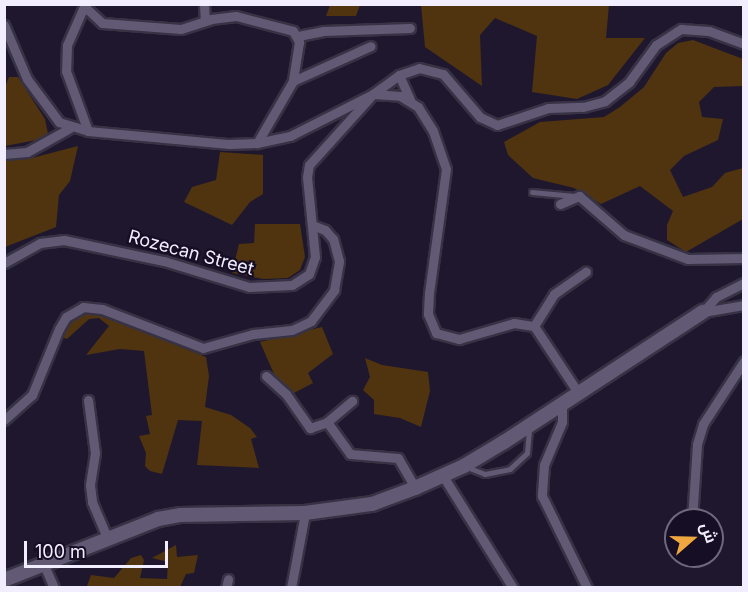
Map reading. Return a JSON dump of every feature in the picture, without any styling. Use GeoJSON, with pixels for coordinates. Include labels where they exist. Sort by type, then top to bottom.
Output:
{"type":"FeatureCollection","features":[{"type":"Feature","properties":{"kind":"street"},"geometry":{"type":"LineString","coordinates":[[204,4],[205,21]]}},
{"type":"Feature","properties":{"kind":"street"},"geometry":{"type":"LineString","coordinates":[[88,131],[68,85],[66,71],[67,45],[85,6],[102,22],[173,29],[225,16],[252,17],[282,26],[298,36],[323,31],[410,28]]}},
{"type":"Feature","properties":{"kind":"street"},"geometry":{"type":"LineString","coordinates":[[4,25],[27,79],[59,123],[70,128],[88,131],[257,143],[290,136],[373,94],[399,75],[419,68],[443,74],[480,117],[497,125],[548,108],[583,107],[605,100],[629,82],[656,45],[681,29],[709,31],[744,44]]}},
{"type":"Feature","properties":{"kind":"street"},"geometry":{"type":"LineString","coordinates":[[257,143],[293,81],[298,36]]}},
{"type":"Feature","properties":{"kind":"street"},"geometry":{"type":"LineString","coordinates":[[293,81],[371,46]]}},
{"type":"Feature","properties":{"kind":"street"},"geometry":{"type":"LineString","coordinates":[[399,75],[410,100],[427,116],[446,169],[429,292],[429,314],[436,333],[459,339],[514,323],[534,326],[578,391]]}},
{"type":"Feature","properties":{"kind":"street"},"geometry":{"type":"LineString","coordinates":[[373,94],[410,100]]}},
{"type":"Feature","properties":{"kind":"street","name":"Rozecan Street"},"geometry":{"type":"LineString","coordinates":[[4,263],[40,243],[64,240],[164,261],[233,284],[280,287],[301,281],[313,267],[312,225],[306,177],[309,165],[373,94]]}},
{"type":"Feature","properties":{"kind":"street"},"geometry":{"type":"LineString","coordinates":[[4,154],[27,152],[70,128]]}},
{"type":"Feature","properties":{"kind":"street"},"geometry":{"type":"LineString","coordinates":[[560,204],[579,196],[624,235],[688,259],[744,258]]}},
{"type":"Feature","properties":{"kind":"street"},"geometry":{"type":"LineString","coordinates":[[4,420],[32,395],[59,329],[66,317],[83,307],[102,309],[203,348],[247,335],[292,330],[311,321],[334,290],[339,261],[333,239],[325,230],[312,225]]}},
{"type":"Feature","properties":{"kind":"street"},"geometry":{"type":"LineString","coordinates":[[534,326],[554,294],[586,272]]}},
{"type":"Feature","properties":{"kind":"street"},"geometry":{"type":"LineString","coordinates":[[4,580],[107,537],[180,515],[305,513],[372,504],[415,488],[464,466],[529,426],[562,401],[703,312],[716,297],[744,283]]}},
{"type":"Feature","properties":{"kind":"street"},"geometry":{"type":"LineString","coordinates":[[703,312],[744,305]]}},
{"type":"Feature","properties":{"kind":"street"},"geometry":{"type":"LineString","coordinates":[[693,508],[697,444],[703,424],[744,361]]}},
{"type":"Feature","properties":{"kind":"street"},"geometry":{"type":"LineString","coordinates":[[267,376],[286,394],[310,428],[327,422],[352,401]]}},
{"type":"Feature","properties":{"kind":"street"},"geometry":{"type":"LineString","coordinates":[[88,400],[95,453],[91,493],[107,537]]}},
{"type":"Feature","properties":{"kind":"street"},"geometry":{"type":"LineString","coordinates":[[562,401],[562,422],[544,465],[542,496],[546,513],[587,588]]}},
{"type":"Feature","properties":{"kind":"street"},"geometry":{"type":"LineString","coordinates":[[327,422],[350,454],[398,458],[415,488]]}},
{"type":"Feature","properties":{"kind":"street"},"geometry":{"type":"LineString","coordinates":[[443,476],[513,588]]}},
{"type":"Feature","properties":{"kind":"street"},"geometry":{"type":"LineString","coordinates":[[291,588],[305,513]]}},
{"type":"Feature","properties":{"kind":"street"},"geometry":{"type":"LineString","coordinates":[[43,563],[54,588]]}},
{"type":"Feature","properties":{"kind":"lane"},"geometry":{"type":"LineString","coordinates":[[532,192],[579,196]]}},
{"type":"Feature","properties":{"kind":"lane"},"geometry":{"type":"LineString","coordinates":[[464,466],[484,474],[510,469],[527,453],[529,426]]}},
{"type":"Feature","properties":{"kind":"shaded area"},"geometry":{"type":"Polygon","coordinates":[[[330,4],[360,5],[356,16],[326,16],[330,4]]]}},
{"type":"Feature","properties":{"kind":"shaded area"},"geometry":{"type":"Polygon","coordinates":[[[421,5],[609,5],[606,38],[645,38],[608,85],[577,99],[532,92],[537,36],[495,18],[480,35],[482,86],[425,47],[421,5]]]}},
{"type":"Feature","properties":{"kind":"shaded area"},"geometry":{"type":"Polygon","coordinates":[[[693,40],[743,59],[743,86],[714,87],[699,102],[702,117],[723,119],[718,140],[684,156],[670,170],[683,197],[712,187],[725,173],[743,168],[743,219],[686,252],[667,240],[667,225],[673,211],[640,186],[601,204],[574,188],[533,178],[508,155],[504,142],[540,122],[604,117],[644,87],[666,53],[678,43],[693,40]]]}},
{"type":"Feature","properties":{"kind":"shaded area"},"geometry":{"type":"Polygon","coordinates":[[[9,77],[18,77],[45,119],[48,134],[42,139],[5,146],[5,87],[9,77]]]}},
{"type":"Feature","properties":{"kind":"shaded area"},"geometry":{"type":"Polygon","coordinates":[[[78,146],[70,181],[59,195],[56,227],[5,247],[5,159],[28,159],[78,146]]]}},
{"type":"Feature","properties":{"kind":"shaded area"},"geometry":{"type":"Polygon","coordinates":[[[220,152],[263,155],[263,194],[250,202],[232,225],[184,202],[192,187],[216,180],[220,152]]]}},
{"type":"Feature","properties":{"kind":"shaded area"},"geometry":{"type":"Polygon","coordinates":[[[255,224],[300,224],[305,257],[300,270],[288,278],[264,279],[232,273],[239,244],[254,243],[255,224]]]}},
{"type":"Feature","properties":{"kind":"shaded area"},"geometry":{"type":"Polygon","coordinates":[[[90,311],[206,357],[209,376],[205,407],[231,415],[250,428],[257,437],[251,439],[259,468],[197,465],[202,421],[178,420],[162,474],[150,471],[145,466],[146,453],[139,436],[150,434],[146,416],[152,415],[144,351],[120,349],[86,355],[109,326],[99,318],[89,319],[67,339],[59,336],[69,321],[80,312],[90,311]]]}},
{"type":"Feature","properties":{"kind":"shaded area"},"geometry":{"type":"Polygon","coordinates":[[[322,327],[333,354],[308,373],[313,383],[292,394],[274,374],[260,342],[322,327]]]}},
{"type":"Feature","properties":{"kind":"shaded area"},"geometry":{"type":"Polygon","coordinates":[[[365,358],[382,365],[428,372],[430,391],[421,427],[400,418],[374,414],[374,400],[363,390],[370,377],[365,358]]]}},
{"type":"Feature","properties":{"kind":"shaded area"},"geometry":{"type":"Polygon","coordinates":[[[176,545],[177,557],[198,555],[194,573],[186,574],[180,587],[87,586],[91,575],[114,578],[131,558],[141,555],[144,560],[140,578],[167,579],[168,562],[152,558],[176,545]]]}}]}
